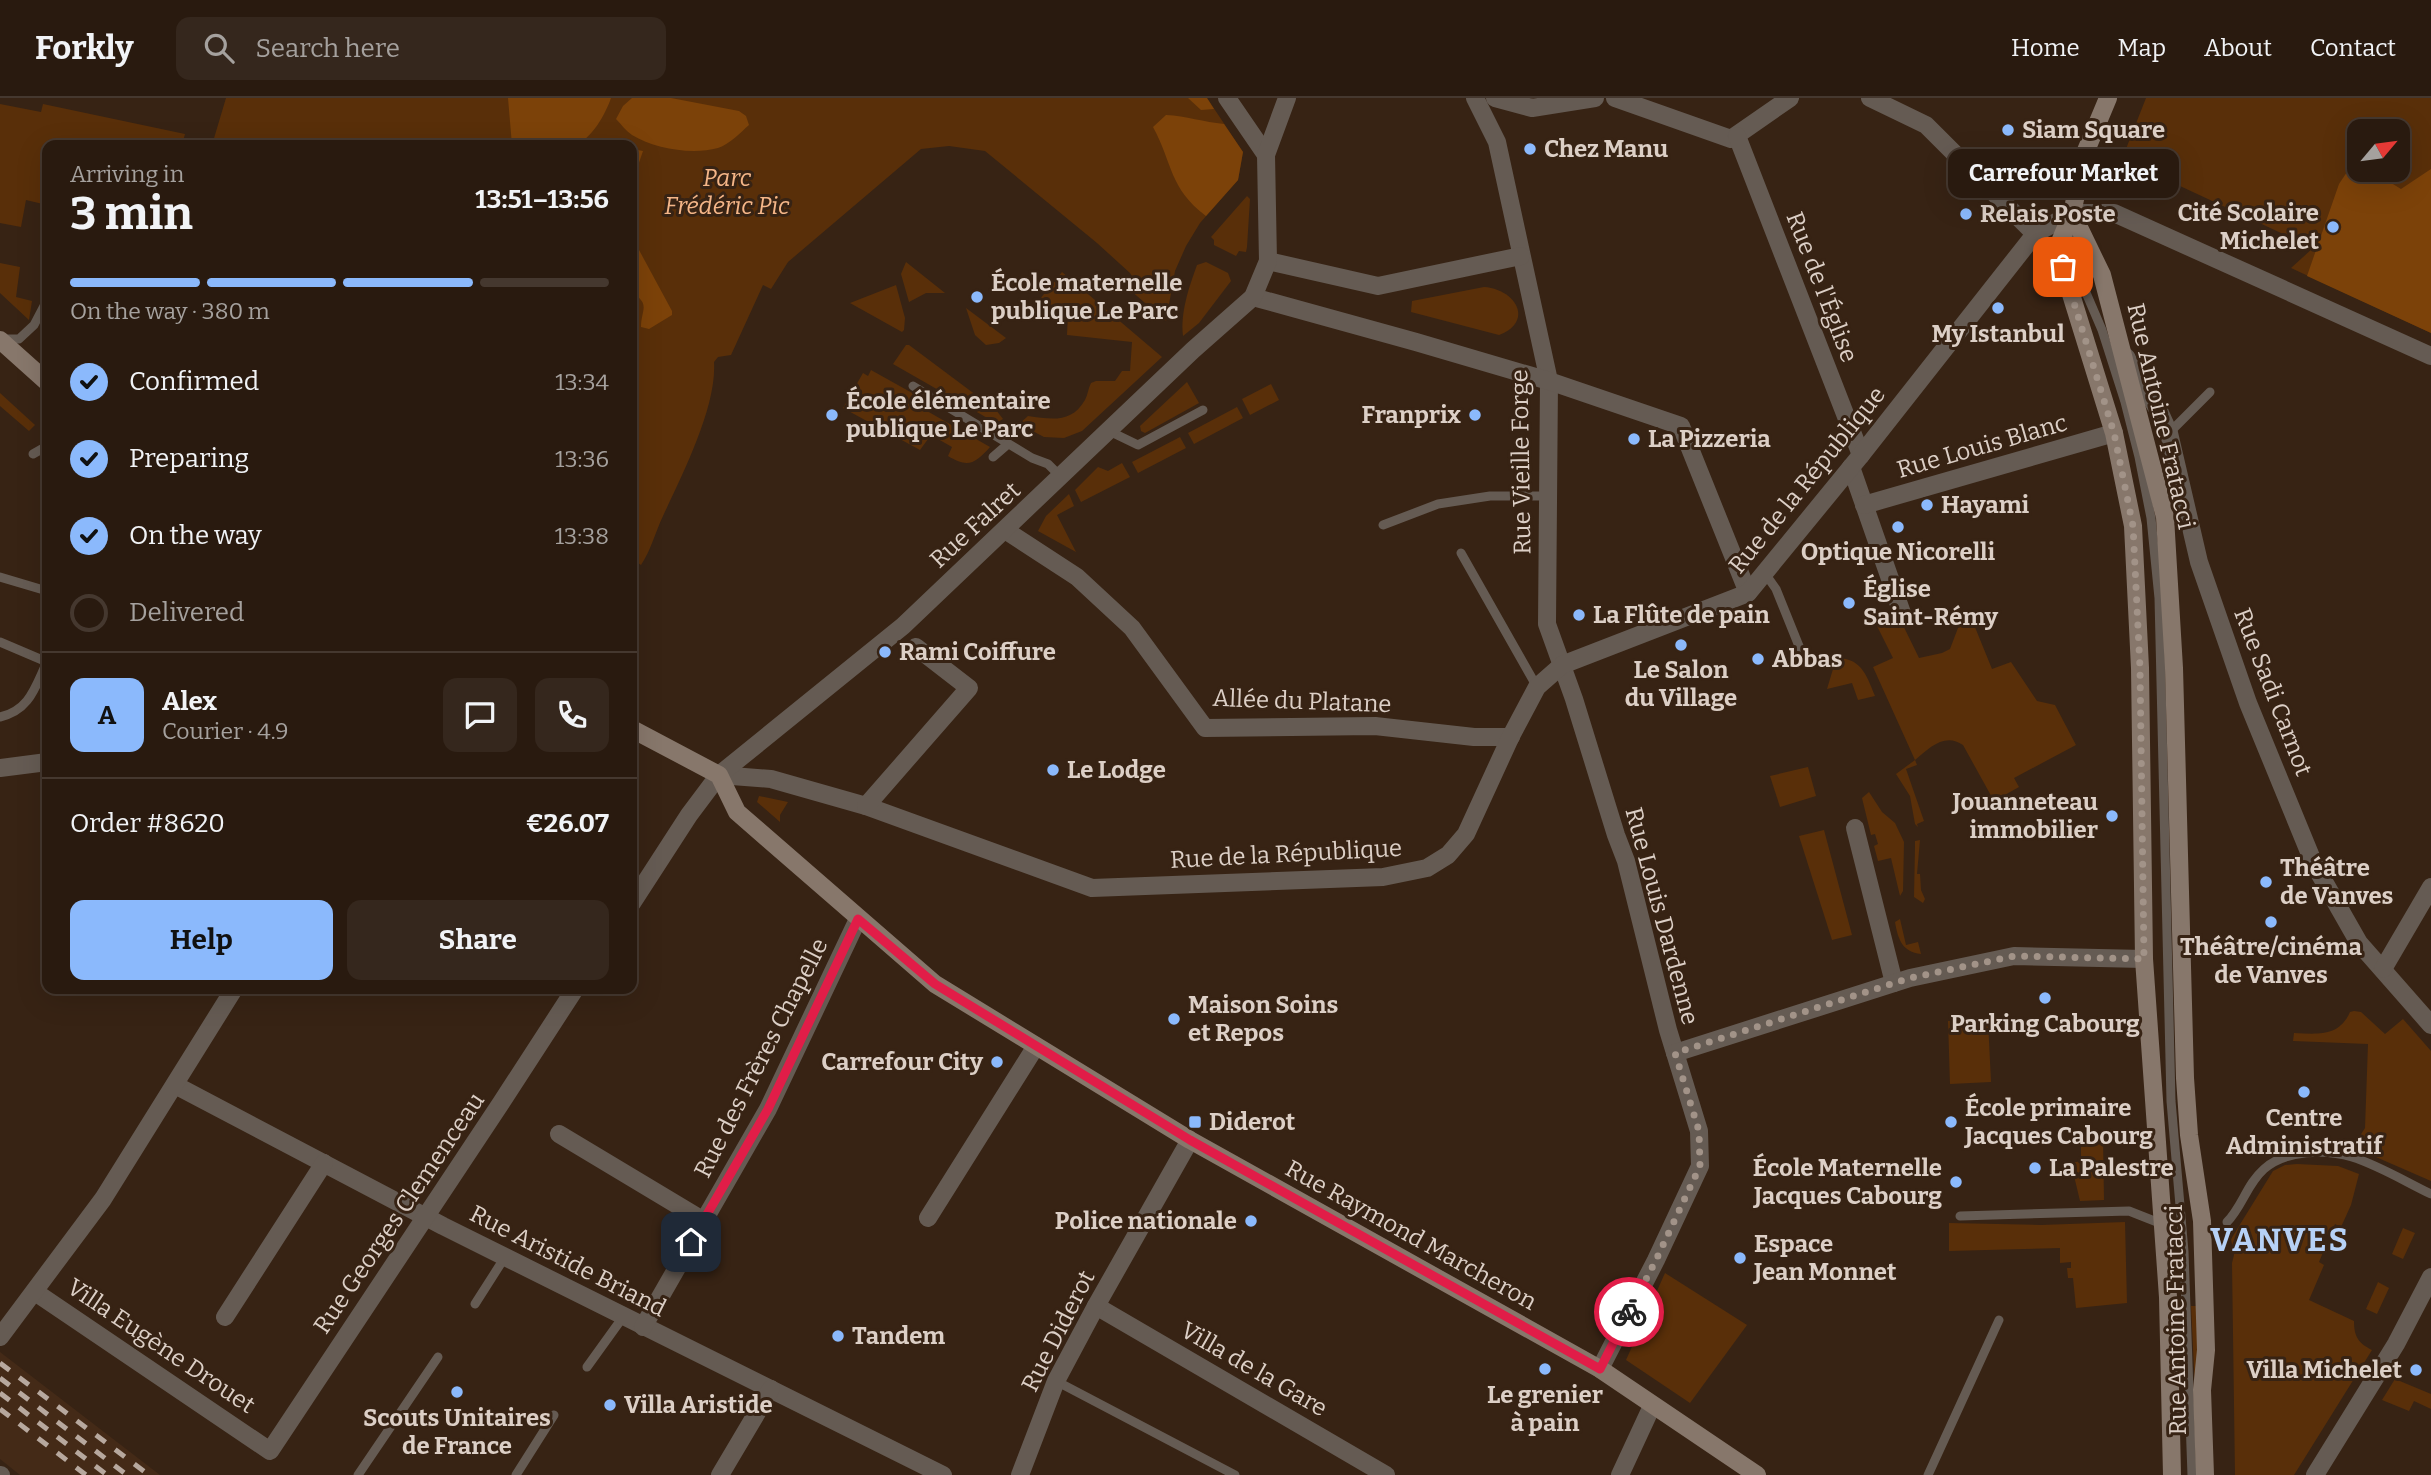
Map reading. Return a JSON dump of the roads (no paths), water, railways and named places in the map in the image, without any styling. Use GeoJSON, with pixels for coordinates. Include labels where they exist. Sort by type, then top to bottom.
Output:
{"type":"FeatureCollection","features":[{"type":"Feature","properties":{"kind":"main road"},"geometry":{"type":"LineString","coordinates":[[2072,213],[2085,153],[2108,98]]}},
{"type":"Feature","properties":{"kind":"main road","name":"Rue Antoine Fratacci"},"geometry":{"type":"LineString","coordinates":[[2072,213],[2102,275],[2165,517],[2174,682],[2185,1078],[2189,1135],[2202,1222],[2206,1350],[2202,1390],[2206,1475]]}},
{"type":"Feature","properties":{"kind":"main road","name":"Rue Antoine Fratacci"},"geometry":{"type":"LineString","coordinates":[[2072,213],[2057,249],[2114,433],[2133,526],[2140,668],[2144,959],[2168,1297],[2172,1475]]}},
{"type":"Feature","properties":{"kind":"main road"},"geometry":{"type":"LineString","coordinates":[[0,340],[42,378]]}},
{"type":"Feature","properties":{"kind":"main road"},"geometry":{"type":"LineString","coordinates":[[637,732],[719,775]]}},
{"type":"Feature","properties":{"kind":"main road","name":"Rue Raymond Marcheron"},"geometry":{"type":"LineString","coordinates":[[719,775],[737,812],[935,984],[1190,1140],[1600,1369],[1757,1475]]}},
{"type":"Feature","properties":{"kind":"street"},"geometry":{"type":"LineString","coordinates":[[1227,98],[1266,155]]}},
{"type":"Feature","properties":{"kind":"street"},"geometry":{"type":"LineString","coordinates":[[1287,98],[1266,155],[1268,261],[1253,297],[1549,381],[1681,426],[1748,593]]}},
{"type":"Feature","properties":{"kind":"street","name":"Rue Vieille Forge"},"geometry":{"type":"LineString","coordinates":[[1475,98],[1497,142],[1549,381],[1547,624],[1562,665]]}},
{"type":"Feature","properties":{"kind":"street"},"geometry":{"type":"LineString","coordinates":[[1495,98],[1532,108],[1595,98]]}},
{"type":"Feature","properties":{"kind":"street"},"geometry":{"type":"LineString","coordinates":[[1615,98],[1731,139],[1790,98]]}},
{"type":"Feature","properties":{"kind":"street"},"geometry":{"type":"LineString","coordinates":[[1870,98],[1926,125],[2035,234]]}},
{"type":"Feature","properties":{"kind":"street","name":"Rue de l'Église"},"geometry":{"type":"LineString","coordinates":[[1737,136],[1856,461],[1864,505],[1903,616]]}},
{"type":"Feature","properties":{"kind":"street"},"geometry":{"type":"LineString","coordinates":[[2072,213],[2115,212],[2431,356]]}},
{"type":"Feature","properties":{"kind":"street","name":"Rue de la République"},"geometry":{"type":"LineString","coordinates":[[719,775],[771,779],[866,806],[1092,888],[1382,877],[1427,869],[1448,855],[1466,834],[1537,687],[1562,665],[1748,593],[2035,234],[2072,213]]}},
{"type":"Feature","properties":{"kind":"street"},"geometry":{"type":"LineString","coordinates":[[1268,261],[1378,286],[1521,256]]}},
{"type":"Feature","properties":{"kind":"street","name":"Rue Falret"},"geometry":{"type":"LineString","coordinates":[[719,775],[902,626],[1253,297]]}},
{"type":"Feature","properties":{"kind":"street","name":"Rue Sadi Carnot"},"geometry":{"type":"LineString","coordinates":[[2122,351],[2160,413],[2169,433],[2199,562],[2248,703],[2314,864],[2359,943],[2431,1025]]}},
{"type":"Feature","properties":{"kind":"street","name":"Rue Louis Blanc"},"geometry":{"type":"LineString","coordinates":[[1864,505],[2114,433]]}},
{"type":"Feature","properties":{"kind":"street","name":"Allée du Platane"},"geometry":{"type":"LineString","coordinates":[[1005,530],[1077,577],[1132,628],[1205,728],[1375,726],[1474,737],[1511,737]]}},
{"type":"Feature","properties":{"kind":"street"},"geometry":{"type":"LineString","coordinates":[[866,806],[969,688],[916,647]]}},
{"type":"Feature","properties":{"kind":"street","name":"Rue Louis Dardenne"},"geometry":{"type":"LineString","coordinates":[[1562,665],[1626,861],[1675,1053],[1699,1131],[1700,1166],[1600,1369]]}},
{"type":"Feature","properties":{"kind":"street"},"geometry":{"type":"LineString","coordinates":[[0,768],[42,763]]}},
{"type":"Feature","properties":{"kind":"street"},"geometry":{"type":"LineString","coordinates":[[637,895],[689,815],[719,775]]}},
{"type":"Feature","properties":{"kind":"street"},"geometry":{"type":"LineString","coordinates":[[1855,828],[1894,983]]}},
{"type":"Feature","properties":{"kind":"street"},"geometry":{"type":"LineString","coordinates":[[2383,969],[2431,887]]}},
{"type":"Feature","properties":{"kind":"street","name":"Rue des Frères Chapelle"},"geometry":{"type":"LineString","coordinates":[[643,1327],[768,1109],[858,919]]}},
{"type":"Feature","properties":{"kind":"street"},"geometry":{"type":"LineString","coordinates":[[1675,1053],[1894,983],[2014,956],[2144,959]]}},
{"type":"Feature","properties":{"kind":"street"},"geometry":{"type":"LineString","coordinates":[[0,1337],[103,1199],[231,994]]}},
{"type":"Feature","properties":{"kind":"street","name":"Rue Georges Clemenceau"},"geometry":{"type":"LineString","coordinates":[[259,1442],[270,1451],[426,1217],[566,994]]}},
{"type":"Feature","properties":{"kind":"street"},"geometry":{"type":"LineString","coordinates":[[928,1218],[1035,1046]]}},
{"type":"Feature","properties":{"kind":"street","name":"Rue Aristide Briand"},"geometry":{"type":"LineString","coordinates":[[175,1085],[426,1217],[943,1475]]}},
{"type":"Feature","properties":{"kind":"street"},"geometry":{"type":"LineString","coordinates":[[559,1134],[704,1221]]}},
{"type":"Feature","properties":{"kind":"street","name":"Rue Diderot"},"geometry":{"type":"LineString","coordinates":[[1020,1475],[1056,1381],[1190,1140]]}},
{"type":"Feature","properties":{"kind":"street"},"geometry":{"type":"LineString","coordinates":[[225,1317],[324,1163]]}},
{"type":"Feature","properties":{"kind":"street"},"geometry":{"type":"LineString","coordinates":[[2315,1475],[2426,1299],[2431,1277]]}},
{"type":"Feature","properties":{"kind":"street","name":"Villa Eugène Drouet"},"geometry":{"type":"LineString","coordinates":[[35,1292],[259,1442]]}},
{"type":"Feature","properties":{"kind":"street","name":"Villa de la Gare"},"geometry":{"type":"LineString","coordinates":[[1096,1306],[1386,1475]]}},
{"type":"Feature","properties":{"kind":"street"},"geometry":{"type":"LineString","coordinates":[[720,1475],[771,1389]]}},
{"type":"Feature","properties":{"kind":"street"},"geometry":{"type":"LineString","coordinates":[[1620,1475],[1652,1405]]}},
{"type":"Feature","properties":{"kind":"lane","name":"Rue Antoine Fratacci"},"geometry":{"type":"LineString","coordinates":[[2072,213],[2081,281],[2102,330],[2139,457],[2151,518],[2159,598],[2171,1101],[2184,1252],[2192,1475]]}},
{"type":"Feature","properties":{"kind":"lane"},"geometry":{"type":"LineString","coordinates":[[0,340],[19,339],[34,325],[42,309]]}},
{"type":"Feature","properties":{"kind":"lane"},"geometry":{"type":"LineString","coordinates":[[38,316],[42,318]]}},
{"type":"Feature","properties":{"kind":"lane"},"geometry":{"type":"LineString","coordinates":[[913,386],[1032,458],[1048,464],[1061,477]]}},
{"type":"Feature","properties":{"kind":"lane"},"geometry":{"type":"LineString","coordinates":[[2169,433],[2210,392]]}},
{"type":"Feature","properties":{"kind":"lane"},"geometry":{"type":"LineString","coordinates":[[1109,431],[1138,445],[1203,410]]}},
{"type":"Feature","properties":{"kind":"lane"},"geometry":{"type":"LineString","coordinates":[[993,457],[1008,443]]}},
{"type":"Feature","properties":{"kind":"lane"},"geometry":{"type":"LineString","coordinates":[[33,454],[42,449]]}},
{"type":"Feature","properties":{"kind":"lane"},"geometry":{"type":"LineString","coordinates":[[1383,525],[1438,504],[1490,496],[1548,496]]}},
{"type":"Feature","properties":{"kind":"lane"},"geometry":{"type":"LineString","coordinates":[[1461,552],[1537,687]]}},
{"type":"Feature","properties":{"kind":"lane"},"geometry":{"type":"LineString","coordinates":[[1765,572],[1776,589],[1805,661]]}},
{"type":"Feature","properties":{"kind":"lane"},"geometry":{"type":"LineString","coordinates":[[0,577],[42,590]]}},
{"type":"Feature","properties":{"kind":"lane"},"geometry":{"type":"LineString","coordinates":[[0,642],[42,660]]}},
{"type":"Feature","properties":{"kind":"lane"},"geometry":{"type":"LineString","coordinates":[[0,717],[13,714],[29,702],[42,673]]}},
{"type":"Feature","properties":{"kind":"lane"},"geometry":{"type":"LineString","coordinates":[[2227,1222],[2236,1214],[2263,1170],[2284,1156],[2326,1153],[2352,1157],[2431,1194]]}},
{"type":"Feature","properties":{"kind":"lane"},"geometry":{"type":"LineString","coordinates":[[1960,1216],[2129,1211],[2164,1225]]}},
{"type":"Feature","properties":{"kind":"lane"},"geometry":{"type":"LineString","coordinates":[[475,1304],[505,1257]]}},
{"type":"Feature","properties":{"kind":"lane"},"geometry":{"type":"LineString","coordinates":[[587,1367],[623,1317]]}},
{"type":"Feature","properties":{"kind":"lane"},"geometry":{"type":"LineString","coordinates":[[1928,1475],[1999,1320]]}},
{"type":"Feature","properties":{"kind":"lane"},"geometry":{"type":"LineString","coordinates":[[358,1475],[438,1357]]}},
{"type":"Feature","properties":{"kind":"lane"},"geometry":{"type":"LineString","coordinates":[[1056,1381],[1235,1475]]}},
{"type":"Feature","properties":{"kind":"lane"},"geometry":{"type":"LineString","coordinates":[[516,1475],[554,1415]]}},
{"type":"Feature","properties":{"kind":"railway"},"geometry":{"type":"LineString","coordinates":[[0,1363],[149,1475]]}},
{"type":"Feature","properties":{"kind":"railway"},"geometry":{"type":"LineString","coordinates":[[0,1378],[127,1475]]}},
{"type":"Feature","properties":{"kind":"railway"},"geometry":{"type":"LineString","coordinates":[[0,1393],[107,1475]]}},
{"type":"Feature","properties":{"kind":"railway"},"geometry":{"type":"LineString","coordinates":[[0,1409],[86,1475]]}},
{"type":"Feature","properties":{"kind":"place","name":"Siam Square"},"geometry":{"type":"Point","coordinates":[2008,130]}},
{"type":"Feature","properties":{"kind":"place","name":"Chez Manu"},"geometry":{"type":"Point","coordinates":[1530,149]}},
{"type":"Feature","properties":{"kind":"place","name":"Relais Poste"},"geometry":{"type":"Point","coordinates":[1966,214]}},
{"type":"Feature","properties":{"kind":"place","name":"Cité Scolaire Michelet"},"geometry":{"type":"Point","coordinates":[2333,227]}},
{"type":"Feature","properties":{"kind":"place","name":"Carrefour Market"},"geometry":{"type":"Point","coordinates":[2063,267]}},
{"type":"Feature","properties":{"kind":"place","name":"École maternelle publique Le Parc"},"geometry":{"type":"Point","coordinates":[977,297]}},
{"type":"Feature","properties":{"kind":"place","name":"My Istanbul"},"geometry":{"type":"Point","coordinates":[1998,308]}},
{"type":"Feature","properties":{"kind":"place","name":"École élémentaire publique Le Parc"},"geometry":{"type":"Point","coordinates":[832,415]}},
{"type":"Feature","properties":{"kind":"place","name":"Franprix"},"geometry":{"type":"Point","coordinates":[1475,415]}},
{"type":"Feature","properties":{"kind":"place","name":"La Pizzeria"},"geometry":{"type":"Point","coordinates":[1634,439]}},
{"type":"Feature","properties":{"kind":"place","name":"Hayami"},"geometry":{"type":"Point","coordinates":[1927,505]}},
{"type":"Feature","properties":{"kind":"place","name":"Optique Nicorelli"},"geometry":{"type":"Point","coordinates":[1898,527]}},
{"type":"Feature","properties":{"kind":"place","name":"Église Saint-Rémy"},"geometry":{"type":"Point","coordinates":[1849,603]}},
{"type":"Feature","properties":{"kind":"place","name":"La Flûte de pain"},"geometry":{"type":"Point","coordinates":[1579,615]}},
{"type":"Feature","properties":{"kind":"place","name":"Le Salon du Village"},"geometry":{"type":"Point","coordinates":[1681,645]}},
{"type":"Feature","properties":{"kind":"place","name":"Rami Coiffure"},"geometry":{"type":"Point","coordinates":[885,652]}},
{"type":"Feature","properties":{"kind":"place","name":"Abbas"},"geometry":{"type":"Point","coordinates":[1758,659]}},
{"type":"Feature","properties":{"kind":"place","name":"Le Lodge"},"geometry":{"type":"Point","coordinates":[1053,770]}},
{"type":"Feature","properties":{"kind":"place","name":"Jouanneteau immobilier"},"geometry":{"type":"Point","coordinates":[2112,816]}},
{"type":"Feature","properties":{"kind":"place","name":"Théâtre de Vanves"},"geometry":{"type":"Point","coordinates":[2266,882]}},
{"type":"Feature","properties":{"kind":"place","name":"Théâtre/cinéma de Vanves"},"geometry":{"type":"Point","coordinates":[2271,922]}},
{"type":"Feature","properties":{"kind":"place","name":"Parking Cabourg"},"geometry":{"type":"Point","coordinates":[2045,998]}},
{"type":"Feature","properties":{"kind":"place","name":"Maison Soins et Repos"},"geometry":{"type":"Point","coordinates":[1174,1019]}},
{"type":"Feature","properties":{"kind":"place","name":"Carrefour City"},"geometry":{"type":"Point","coordinates":[997,1062]}},
{"type":"Feature","properties":{"kind":"place","name":"Centre Administratif"},"geometry":{"type":"Point","coordinates":[2304,1092]}},
{"type":"Feature","properties":{"kind":"place","name":"Diderot"},"geometry":{"type":"Point","coordinates":[1195,1122]}},
{"type":"Feature","properties":{"kind":"place","name":"École primaire Jacques Cabourg"},"geometry":{"type":"Point","coordinates":[1951,1122]}},
{"type":"Feature","properties":{"kind":"place","name":"La Palestre"},"geometry":{"type":"Point","coordinates":[2035,1168]}},
{"type":"Feature","properties":{"kind":"place","name":"École Maternelle Jacques Cabourg"},"geometry":{"type":"Point","coordinates":[1956,1182]}},
{"type":"Feature","properties":{"kind":"place","name":"Police nationale"},"geometry":{"type":"Point","coordinates":[1251,1221]}},
{"type":"Feature","properties":{"kind":"place","name":"Espace Jean Monnet"},"geometry":{"type":"Point","coordinates":[1740,1258]}},
{"type":"Feature","properties":{"kind":"place","name":"Tandem"},"geometry":{"type":"Point","coordinates":[838,1336]}},
{"type":"Feature","properties":{"kind":"place","name":"Le grenier à pain"},"geometry":{"type":"Point","coordinates":[1545,1369]}},
{"type":"Feature","properties":{"kind":"place","name":"Villa Michelet"},"geometry":{"type":"Point","coordinates":[2416,1370]}},
{"type":"Feature","properties":{"kind":"place","name":"Scouts Unitaires de France"},"geometry":{"type":"Point","coordinates":[457,1392]}},
{"type":"Feature","properties":{"kind":"place","name":"Villa Aristide"},"geometry":{"type":"Point","coordinates":[610,1405]}},
{"type":"Feature","properties":{"kind":"district","name":"VANVES"},"geometry":{"type":"Point","coordinates":[2280,1240]}},
{"type":"Feature","properties":{"kind":"park label","name":"Parc Frédéric Pic"},"geometry":{"type":"Point","coordinates":[727,192]}}]}
